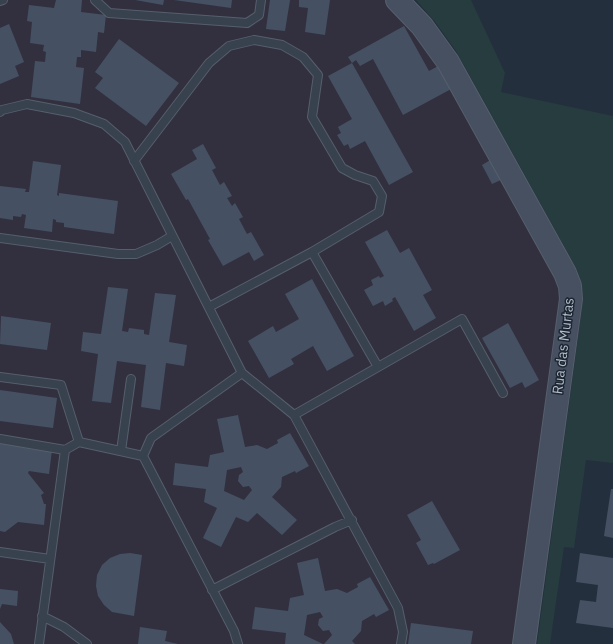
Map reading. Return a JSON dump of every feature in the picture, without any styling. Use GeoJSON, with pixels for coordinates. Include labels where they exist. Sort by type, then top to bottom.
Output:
{"type":"FeatureCollection","features":[{"type":"Feature","properties":{"kind":"street","name":"Rua das Murtas"},"geometry":{"type":"LineString","coordinates":[[397,0],[422,26],[448,62],[565,273],[570,286],[570,299],[524,644]]}},
{"type":"Feature","properties":{"kind":"lane"},"geometry":{"type":"LineString","coordinates":[[95,0],[109,13],[247,23],[259,15],[261,0]]}},
{"type":"Feature","properties":{"kind":"lane"},"geometry":{"type":"LineString","coordinates":[[134,161],[209,63],[229,46],[254,40],[282,45],[303,57],[318,76],[312,117],[342,168],[355,175],[373,181],[382,196],[379,212],[312,252],[209,307]]}},
{"type":"Feature","properties":{"kind":"lane"},"geometry":{"type":"LineString","coordinates":[[0,112],[2,110],[27,104],[74,113],[104,124],[125,142],[242,373],[294,415],[352,520],[398,608],[403,632],[401,644]]}},
{"type":"Feature","properties":{"kind":"lane"},"geometry":{"type":"LineString","coordinates":[[0,238],[118,254],[136,254],[157,245],[172,236]]}},
{"type":"Feature","properties":{"kind":"lane"},"geometry":{"type":"LineString","coordinates":[[312,252],[378,367]]}},
{"type":"Feature","properties":{"kind":"lane"},"geometry":{"type":"LineString","coordinates":[[294,415],[462,320],[503,393]]}},
{"type":"Feature","properties":{"kind":"lane"},"geometry":{"type":"LineString","coordinates":[[143,456],[151,438],[242,373]]}},
{"type":"Feature","properties":{"kind":"lane"},"geometry":{"type":"LineString","coordinates":[[0,377],[62,385],[79,442]]}},
{"type":"Feature","properties":{"kind":"lane"},"geometry":{"type":"LineString","coordinates":[[120,451],[131,379]]}},
{"type":"Feature","properties":{"kind":"lane"},"geometry":{"type":"LineString","coordinates":[[0,439],[65,450],[79,442],[143,456]]}},
{"type":"Feature","properties":{"kind":"lane"},"geometry":{"type":"LineString","coordinates":[[39,644],[65,450]]}},
{"type":"Feature","properties":{"kind":"lane"},"geometry":{"type":"LineString","coordinates":[[143,456],[234,631],[238,644]]}},
{"type":"Feature","properties":{"kind":"lane"},"geometry":{"type":"LineString","coordinates":[[212,590],[335,527],[352,520]]}},
{"type":"Feature","properties":{"kind":"lane"},"geometry":{"type":"LineString","coordinates":[[0,552],[50,559]]}},
{"type":"Feature","properties":{"kind":"lane"},"geometry":{"type":"LineString","coordinates":[[42,616],[64,627],[87,644]]}},
{"type":"Feature","properties":{"kind":"shaded area"},"geometry":{"type":"Polygon","coordinates":[[[0,0],[388,0],[428,41],[558,277],[563,300],[518,644],[0,644],[0,0]]]}},
{"type":"Feature","properties":{"kind":"green space"},"geometry":{"type":"Polygon","coordinates":[[[416,0],[471,0],[505,73],[501,92],[613,116],[613,463],[586,460],[574,548],[564,547],[550,644],[537,644],[581,315],[582,297],[580,280],[576,268],[456,51],[436,23],[416,0]]]}},
{"type":"Feature","properties":{"kind":"building"},"geometry":{"type":"Polygon","coordinates":[[[56,0],[82,0],[81,12],[106,15],[104,33],[98,32],[96,52],[81,50],[81,57],[77,57],[76,67],[84,68],[80,104],[31,97],[35,61],[45,62],[46,52],[43,51],[44,45],[30,43],[32,22],[27,21],[29,5],[54,8],[56,0]]]}},
{"type":"Feature","properties":{"kind":"building"},"geometry":{"type":"Polygon","coordinates":[[[135,0],[164,0],[163,5],[135,0]]]}},
{"type":"Feature","properties":{"kind":"building"},"geometry":{"type":"Polygon","coordinates":[[[174,0],[232,0],[231,8],[174,0]]]}},
{"type":"Feature","properties":{"kind":"building"},"geometry":{"type":"Polygon","coordinates":[[[270,0],[290,0],[285,31],[266,29],[270,0]]]}},
{"type":"Feature","properties":{"kind":"building"},"geometry":{"type":"Polygon","coordinates":[[[299,0],[330,0],[325,35],[305,32],[308,8],[299,7],[299,0]]]}},
{"type":"Feature","properties":{"kind":"building"},"geometry":{"type":"Polygon","coordinates":[[[9,24],[24,62],[15,66],[19,76],[0,84],[0,28],[9,24]]]}},
{"type":"Feature","properties":{"kind":"building"},"geometry":{"type":"Polygon","coordinates":[[[404,26],[429,71],[440,65],[453,88],[403,115],[373,59],[360,66],[356,60],[352,63],[348,57],[404,26]]]}},
{"type":"Feature","properties":{"kind":"building"},"geometry":{"type":"Polygon","coordinates":[[[119,39],[179,83],[146,126],[95,88],[103,78],[95,72],[119,39]]]}},
{"type":"Feature","properties":{"kind":"building"},"geometry":{"type":"Polygon","coordinates":[[[352,63],[413,172],[389,185],[365,141],[350,149],[348,144],[344,146],[337,135],[341,133],[338,127],[352,119],[328,76],[352,63]]]}},
{"type":"Feature","properties":{"kind":"building"},"geometry":{"type":"Polygon","coordinates":[[[203,144],[216,168],[212,170],[220,185],[224,182],[232,196],[227,198],[232,206],[235,203],[243,217],[239,219],[247,234],[251,232],[264,255],[254,261],[249,252],[223,266],[208,240],[210,239],[188,199],[186,200],[171,174],[197,159],[192,150],[203,144]]]}},
{"type":"Feature","properties":{"kind":"building"},"geometry":{"type":"Polygon","coordinates":[[[492,159],[503,179],[492,184],[482,165],[492,159]]]}},
{"type":"Feature","properties":{"kind":"building"},"geometry":{"type":"Polygon","coordinates":[[[33,161],[61,165],[57,195],[59,196],[59,193],[118,201],[114,234],[64,227],[64,223],[56,222],[56,220],[53,219],[52,232],[24,228],[26,215],[22,214],[21,217],[13,216],[13,220],[0,218],[0,186],[26,189],[25,192],[29,192],[33,161]]]}},
{"type":"Feature","properties":{"kind":"building"},"geometry":{"type":"Polygon","coordinates":[[[387,230],[400,253],[409,248],[432,290],[423,295],[436,318],[414,331],[395,297],[392,299],[393,301],[385,306],[383,301],[373,306],[364,290],[373,285],[371,280],[379,276],[380,278],[384,276],[365,242],[387,230]]]}},
{"type":"Feature","properties":{"kind":"building"},"geometry":{"type":"Polygon","coordinates":[[[312,279],[354,356],[327,371],[313,346],[291,359],[294,364],[269,378],[248,341],[273,326],[276,332],[299,319],[285,294],[312,279]]]}},
{"type":"Feature","properties":{"kind":"building"},"geometry":{"type":"Polygon","coordinates":[[[108,287],[128,289],[122,331],[128,332],[129,328],[144,330],[144,334],[149,335],[155,293],[176,295],[169,342],[187,345],[184,366],[166,363],[160,410],[141,407],[146,365],[117,361],[111,403],[92,401],[98,354],[81,351],[83,332],[101,334],[108,287]]]}},
{"type":"Feature","properties":{"kind":"building"},"geometry":{"type":"Polygon","coordinates":[[[1,316],[51,323],[47,350],[0,344],[1,316]]]}},
{"type":"Feature","properties":{"kind":"building"},"geometry":{"type":"Polygon","coordinates":[[[508,323],[539,380],[525,388],[522,382],[510,388],[482,338],[508,323]]]}},
{"type":"Feature","properties":{"kind":"building"},"geometry":{"type":"Polygon","coordinates":[[[0,390],[57,398],[53,428],[0,421],[0,390]]]}},
{"type":"Feature","properties":{"kind":"building"},"geometry":{"type":"Polygon","coordinates":[[[238,415],[245,447],[257,445],[267,449],[278,443],[277,440],[290,433],[309,466],[296,473],[295,471],[282,477],[281,487],[272,497],[297,520],[282,535],[257,513],[248,522],[236,517],[221,547],[203,538],[217,508],[204,502],[206,489],[173,485],[175,463],[208,467],[210,455],[224,452],[217,419],[238,415]],[[241,467],[227,470],[224,491],[244,500],[252,490],[249,486],[243,487],[238,481],[239,475],[243,472],[241,467]]]}},
{"type":"Feature","properties":{"kind":"building"},"geometry":{"type":"Polygon","coordinates":[[[0,443],[52,450],[49,474],[29,471],[28,473],[44,493],[41,495],[44,504],[46,504],[44,525],[18,522],[5,532],[0,531],[0,443]]]}},
{"type":"Feature","properties":{"kind":"building"},"geometry":{"type":"Polygon","coordinates":[[[611,489],[613,489],[613,538],[604,536],[611,489]]]}},
{"type":"Feature","properties":{"kind":"building"},"geometry":{"type":"Polygon","coordinates":[[[432,501],[460,550],[434,564],[428,565],[416,543],[421,540],[407,515],[432,501]]]}},
{"type":"Feature","properties":{"kind":"building"},"geometry":{"type":"Polygon","coordinates":[[[130,553],[142,555],[134,616],[112,612],[104,605],[98,596],[96,586],[97,575],[102,565],[110,558],[120,554],[130,553]]]}},
{"type":"Feature","properties":{"kind":"building"},"geometry":{"type":"Polygon","coordinates":[[[580,553],[613,558],[613,628],[576,623],[580,600],[596,602],[598,585],[576,582],[580,553]]]}},
{"type":"Feature","properties":{"kind":"building"},"geometry":{"type":"Polygon","coordinates":[[[318,558],[325,591],[337,589],[347,593],[358,587],[357,584],[370,577],[389,610],[376,617],[374,614],[362,621],[361,631],[352,641],[355,644],[324,644],[332,635],[329,630],[323,631],[318,625],[319,619],[323,617],[320,612],[307,615],[304,635],[323,644],[285,644],[286,633],[252,629],[255,607],[288,611],[290,598],[304,595],[297,563],[318,558]]]}},
{"type":"Feature","properties":{"kind":"building"},"geometry":{"type":"Polygon","coordinates":[[[0,589],[18,591],[17,606],[2,604],[0,609],[0,589]]]}},
{"type":"Feature","properties":{"kind":"building"},"geometry":{"type":"Polygon","coordinates":[[[0,622],[11,634],[14,644],[0,644],[0,622]]]}},
{"type":"Feature","properties":{"kind":"building"},"geometry":{"type":"Polygon","coordinates":[[[411,623],[473,631],[471,644],[408,644],[411,623]]]}},
{"type":"Feature","properties":{"kind":"building"},"geometry":{"type":"Polygon","coordinates":[[[140,627],[167,631],[165,641],[178,644],[138,644],[140,627]]]}}]}
